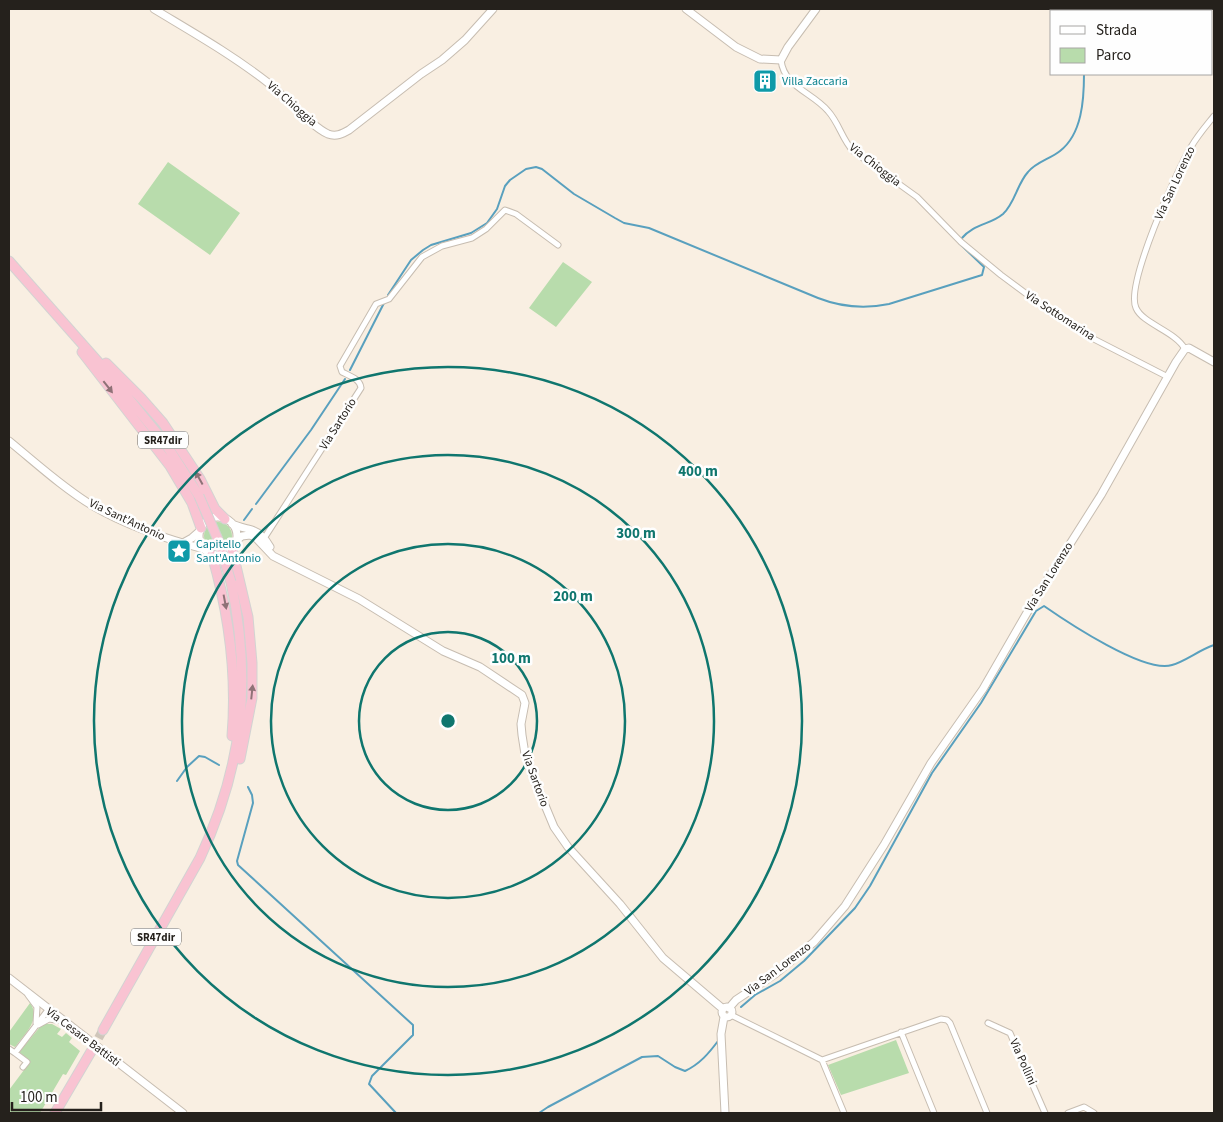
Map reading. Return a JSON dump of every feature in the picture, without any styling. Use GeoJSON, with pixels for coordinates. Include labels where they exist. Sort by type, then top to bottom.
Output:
{"type":"FeatureCollection","features":[{"type":"Feature","properties":{"kind":"highway","name":"SR47dir"},"geometry":{"type":"LineString","coordinates":[[9,261],[107,372],[165,443],[199,496],[219,542],[231,582],[239,629],[243,672],[242,694],[235,754],[222,806],[191,876],[103,1030]]}},
{"type":"Feature","properties":{"kind":"highway"},"geometry":{"type":"LineString","coordinates":[[59,319],[131,387],[153,411],[190,462],[215,510],[229,521]]}},
{"type":"Feature","properties":{"kind":"highway"},"geometry":{"type":"LineString","coordinates":[[59,319],[99,376],[170,466],[192,503],[200,529]]}},
{"type":"Feature","properties":{"kind":"highway"},"geometry":{"type":"LineString","coordinates":[[222,806],[237,770],[249,714],[253,682],[248,617],[232,549]]}},
{"type":"Feature","properties":{"kind":"highway"},"geometry":{"type":"LineString","coordinates":[[212,555],[227,615],[233,676],[232,741],[222,806]]}},
{"type":"Feature","properties":{"kind":"highway"},"geometry":{"type":"LineString","coordinates":[[54,1113],[92,1050]]}},
{"type":"Feature","properties":{"kind":"street","name":"Via Chioggia"},"geometry":{"type":"LineString","coordinates":[[154,9],[236,60],[268,83],[319,128],[329,134],[339,135],[350,130],[421,74],[442,60],[465,40],[492,9]]}},
{"type":"Feature","properties":{"kind":"street"},"geometry":{"type":"LineString","coordinates":[[686,9],[736,47],[760,59],[781,60],[788,47],[816,9]]}},
{"type":"Feature","properties":{"kind":"street","name":"Via Chioggia"},"geometry":{"type":"LineString","coordinates":[[781,60],[782,70],[789,80],[819,101],[829,111],[848,146],[917,197],[958,240]]}},
{"type":"Feature","properties":{"kind":"street","name":"Via San Lorenzo"},"geometry":{"type":"LineString","coordinates":[[727,1012],[736,1000],[776,974],[814,942],[845,906],[931,763],[983,689],[1032,604],[1101,495],[1186,349],[1176,338],[1141,315],[1136,309],[1133,300],[1136,281],[1155,226],[1191,147],[1214,116]]}},
{"type":"Feature","properties":{"kind":"street","name":"Via Sartorio"},"geometry":{"type":"LineString","coordinates":[[558,245],[516,214],[505,210],[486,229],[472,238],[442,246],[422,257],[389,299],[376,304],[340,366],[342,372],[360,383],[361,388],[263,540],[282,560],[359,599],[443,652],[480,667],[522,695],[525,703],[521,724],[525,754],[554,827],[568,847],[620,904],[663,958],[727,1012]]}},
{"type":"Feature","properties":{"kind":"street","name":"Via Sottomarina"},"geometry":{"type":"LineString","coordinates":[[958,240],[1001,275],[1064,321],[1084,334],[1168,377]]}},
{"type":"Feature","properties":{"kind":"street"},"geometry":{"type":"LineString","coordinates":[[1186,349],[1193,348],[1214,362]]}},
{"type":"Feature","properties":{"kind":"street","name":"Via Sant'Antonio"},"geometry":{"type":"LineString","coordinates":[[9,440],[94,507],[153,534],[204,549],[212,555]]}},
{"type":"Feature","properties":{"kind":"street"},"geometry":{"type":"LineString","coordinates":[[182,543],[192,538],[209,520],[214,518],[229,521],[238,528],[258,532],[263,540]]}},
{"type":"Feature","properties":{"kind":"street"},"geometry":{"type":"LineString","coordinates":[[229,521],[236,531],[237,540]]}},
{"type":"Feature","properties":{"kind":"street"},"geometry":{"type":"LineString","coordinates":[[200,529],[199,541],[204,549]]}},
{"type":"Feature","properties":{"kind":"street"},"geometry":{"type":"LineString","coordinates":[[212,555],[223,555],[232,549],[237,540],[242,536],[250,535],[263,540]]}},
{"type":"Feature","properties":{"kind":"street","name":"Via Cesare Battisti"},"geometry":{"type":"LineString","coordinates":[[9,978],[183,1113]]}},
{"type":"Feature","properties":{"kind":"street"},"geometry":{"type":"LineString","coordinates":[[28,994],[37,1007],[36,1026]]}},
{"type":"Feature","properties":{"kind":"street"},"geometry":{"type":"LineString","coordinates":[[15,1053],[48,1010]]}},
{"type":"Feature","properties":{"kind":"street"},"geometry":{"type":"LineString","coordinates":[[725,1113],[721,1034],[727,1012],[822,1060],[844,1113]]}},
{"type":"Feature","properties":{"kind":"street"},"geometry":{"type":"LineString","coordinates":[[822,1060],[941,1019],[947,1020],[950,1023],[987,1112],[980,1113]]}},
{"type":"Feature","properties":{"kind":"street"},"geometry":{"type":"LineString","coordinates":[[36,1026],[49,1020],[66,1021]]}},
{"type":"Feature","properties":{"kind":"street","name":"Via Pollini"},"geometry":{"type":"LineString","coordinates":[[988,1023],[1010,1033],[1045,1113]]}},
{"type":"Feature","properties":{"kind":"street"},"geometry":{"type":"LineString","coordinates":[[901,1032],[934,1113]]}},
{"type":"Feature","properties":{"kind":"street"},"geometry":{"type":"LineString","coordinates":[[9,1049],[27,1062],[22,1067]]}},
{"type":"Feature","properties":{"kind":"street"},"geometry":{"type":"LineString","coordinates":[[1068,1113],[1084,1107],[1094,1113]]}},
{"type":"Feature","properties":{"kind":"green space"},"geometry":{"type":"Polygon","coordinates":[[[168,162],[240,213],[210,255],[138,204],[168,162]]]}},
{"type":"Feature","properties":{"kind":"green space"},"geometry":{"type":"Polygon","coordinates":[[[563,262],[592,282],[556,327],[529,308],[563,262]]]}},
{"type":"Feature","properties":{"kind":"green space"},"geometry":{"type":"Polygon","coordinates":[[[218,522],[228,526],[232,536],[228,546],[218,550],[208,546],[204,536],[208,526],[218,522]]]}},
{"type":"Feature","properties":{"kind":"green space"},"geometry":{"type":"Polygon","coordinates":[[[30,1003],[34,1015],[33,1021],[15,1047],[9,1044],[9,1032],[30,1003]]]}},
{"type":"Feature","properties":{"kind":"green space"},"geometry":{"type":"Polygon","coordinates":[[[45,1024],[52,1024],[61,1029],[57,1034],[62,1037],[66,1033],[72,1038],[69,1042],[80,1051],[66,1075],[63,1074],[40,1113],[9,1113],[9,1090],[30,1062],[19,1052],[40,1027],[45,1024]]]}},
{"type":"Feature","properties":{"kind":"green space"},"geometry":{"type":"Polygon","coordinates":[[[896,1040],[909,1073],[841,1095],[828,1065],[896,1040]]]}},
{"type":"Feature","properties":{"kind":"waterway"},"geometry":{"type":"LineString","coordinates":[[961,239],[977,227],[1003,214],[1028,172],[1060,151],[1067,144],[1073,135],[1080,116],[1084,75]]}},
{"type":"Feature","properties":{"kind":"waterway"},"geometry":{"type":"LineString","coordinates":[[388,295],[411,260],[431,245],[471,233],[487,223],[497,209],[505,186],[510,180],[526,169],[536,167],[542,169],[574,194],[624,223],[649,228],[818,298],[844,305],[871,306],[889,304],[982,275],[984,267],[959,243]]}},
{"type":"Feature","properties":{"kind":"waterway"},"geometry":{"type":"LineString","coordinates":[[350,370],[384,303]]}},
{"type":"Feature","properties":{"kind":"waterway"},"geometry":{"type":"LineString","coordinates":[[256,504],[311,430],[345,379]]}},
{"type":"Feature","properties":{"kind":"waterway"},"geometry":{"type":"LineString","coordinates":[[244,520],[252,509]]}},
{"type":"Feature","properties":{"kind":"waterway"},"geometry":{"type":"LineString","coordinates":[[741,1007],[755,995],[780,981],[804,961],[855,908],[870,886],[932,773],[981,703],[1036,611],[1044,606],[1106,645],[1126,655],[1160,666],[1172,665],[1214,645]]}},
{"type":"Feature","properties":{"kind":"waterway"},"geometry":{"type":"LineString","coordinates":[[177,781],[187,767],[199,756],[205,757],[219,765]]}},
{"type":"Feature","properties":{"kind":"waterway"},"geometry":{"type":"LineString","coordinates":[[248,787],[253,803],[237,861],[238,865],[413,1025],[413,1035],[372,1076],[369,1084],[396,1113]]}},
{"type":"Feature","properties":{"kind":"waterway"},"geometry":{"type":"LineString","coordinates":[[539,1113],[642,1057],[658,1056],[685,1071],[700,1062],[718,1041]]}},
{"type":"Feature","properties":{"kind":"tunnel"},"geometry":{"type":"LineString","coordinates":[[92,1050],[103,1030]]}},
{"type":"Feature","properties":{"kind":"place","name":"Villa Zaccaria"},"geometry":{"type":"Point","coordinates":[765,81]}},
{"type":"Feature","properties":{"kind":"place","name":"Capitello Sant'Antonio"},"geometry":{"type":"Point","coordinates":[179,551]}}]}
